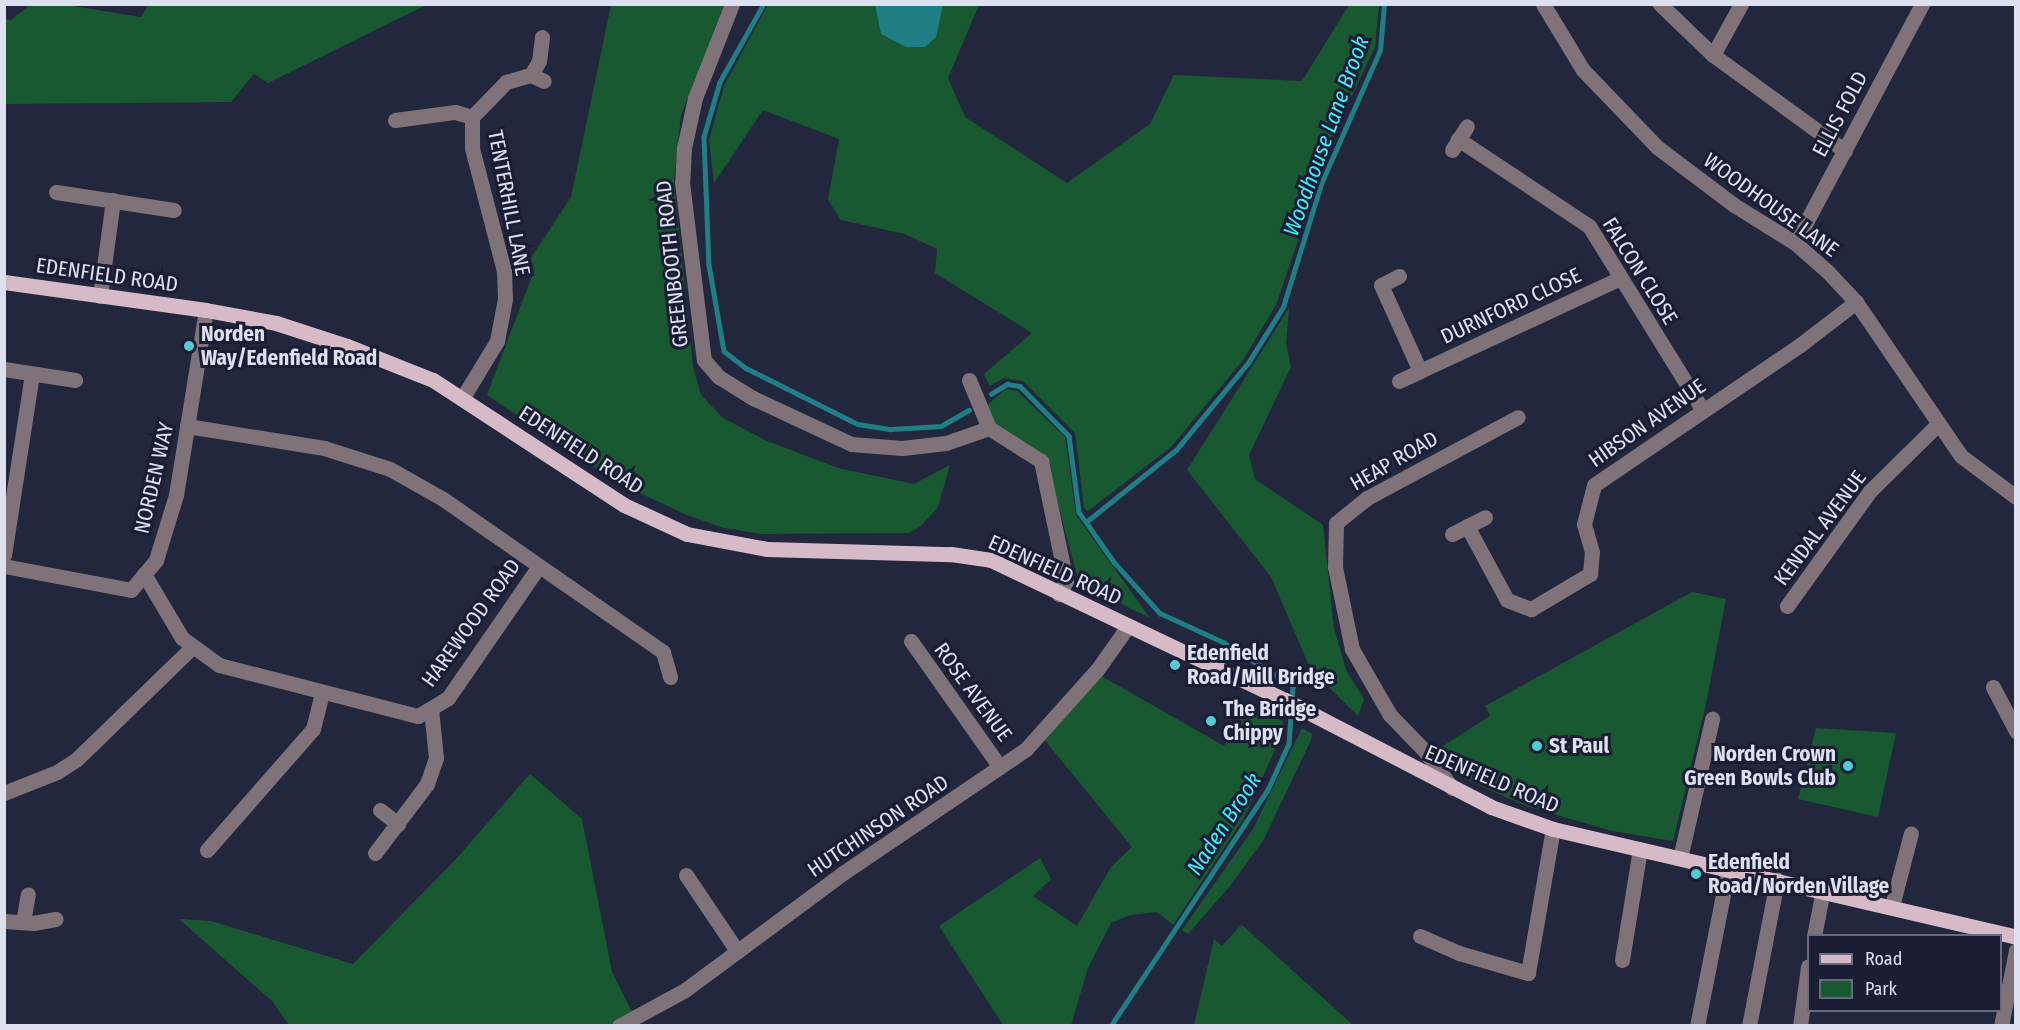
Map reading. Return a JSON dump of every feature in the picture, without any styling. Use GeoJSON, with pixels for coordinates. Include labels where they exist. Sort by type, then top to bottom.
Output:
{"type":"FeatureCollection","features":[{"type":"Feature","properties":{"kind":"main road","name":"EDENFIELD ROAD"},"geometry":{"type":"LineString","coordinates":[[4,282],[206,310],[276,323],[347,346],[411,370],[463,397],[624,505],[687,534],[767,549],[976,556],[1285,700],[1452,788],[1553,829],[1892,906],[2016,937]]}},
{"type":"Feature","properties":{"kind":"street","name":"GREENBOOTH ROAD"},"geometry":{"type":"LineString","coordinates":[[732,4],[695,98],[684,148],[682,182],[704,360],[719,377],[753,398],[851,444],[902,448],[946,443],[989,428]]}},
{"type":"Feature","properties":{"kind":"street","name":"WOODHOUSE LANE"},"geometry":{"type":"LineString","coordinates":[[1543,4],[1583,70],[1657,147],[1734,205],[1795,243],[1856,302],[1961,456],[2016,497]]}},
{"type":"Feature","properties":{"kind":"street"},"geometry":{"type":"LineString","coordinates":[[1660,4],[1713,55],[1845,151]]}},
{"type":"Feature","properties":{"kind":"street"},"geometry":{"type":"LineString","coordinates":[[1713,55],[1741,4]]}},
{"type":"Feature","properties":{"kind":"street","name":"ELLIS FOLD"},"geometry":{"type":"LineString","coordinates":[[1795,243],[1922,4]]}},
{"type":"Feature","properties":{"kind":"street","name":"TENTERHILL LANE"},"geometry":{"type":"LineString","coordinates":[[463,397],[497,341],[505,300],[504,271],[472,148],[472,117],[506,82],[538,78],[542,38]]}},
{"type":"Feature","properties":{"kind":"street"},"geometry":{"type":"LineString","coordinates":[[395,120],[455,112],[472,117]]}},
{"type":"Feature","properties":{"kind":"street","name":"FALCON CLOSE"},"geometry":{"type":"LineString","coordinates":[[1459,138],[1589,226],[1702,409]]}},
{"type":"Feature","properties":{"kind":"street"},"geometry":{"type":"LineString","coordinates":[[56,192],[174,210]]}},
{"type":"Feature","properties":{"kind":"street"},"geometry":{"type":"LineString","coordinates":[[100,296],[113,200]]}},
{"type":"Feature","properties":{"kind":"street"},"geometry":{"type":"LineString","coordinates":[[1399,276],[1381,285],[1420,371]]}},
{"type":"Feature","properties":{"kind":"street","name":"DURNFORD CLOSE"},"geometry":{"type":"LineString","coordinates":[[1399,381],[1620,278]]}},
{"type":"Feature","properties":{"kind":"street","name":"HIBSON AVENUE"},"geometry":{"type":"LineString","coordinates":[[1467,526],[1507,600],[1531,609],[1590,574],[1592,552],[1584,524],[1594,485],[1702,409],[1800,345],[1856,302]]}},
{"type":"Feature","properties":{"kind":"street","name":"NORDEN WAY"},"geometry":{"type":"LineString","coordinates":[[4,566],[131,590],[156,560],[176,495],[206,310]]}},
{"type":"Feature","properties":{"kind":"street"},"geometry":{"type":"LineString","coordinates":[[4,369],[75,380]]}},
{"type":"Feature","properties":{"kind":"street"},"geometry":{"type":"LineString","coordinates":[[4,555],[32,374]]}},
{"type":"Feature","properties":{"kind":"street"},"geometry":{"type":"LineString","coordinates":[[969,380],[989,428],[1041,461],[1066,581],[1059,594]]}},
{"type":"Feature","properties":{"kind":"street","name":"HEAP ROAD"},"geometry":{"type":"LineString","coordinates":[[1452,788],[1424,750],[1390,715],[1352,649],[1335,567],[1336,523],[1367,498],[1518,417]]}},
{"type":"Feature","properties":{"kind":"street","name":"KENDAL AVENUE"},"geometry":{"type":"LineString","coordinates":[[1787,606],[1870,492],[1938,424]]}},
{"type":"Feature","properties":{"kind":"street","name":"HAREWOOD ROAD"},"geometry":{"type":"LineString","coordinates":[[144,574],[192,647],[219,665],[418,716],[448,698],[539,566],[443,499],[390,469],[324,448],[188,426]]}},
{"type":"Feature","properties":{"kind":"street"},"geometry":{"type":"LineString","coordinates":[[1452,534],[1485,517]]}},
{"type":"Feature","properties":{"kind":"street"},"geometry":{"type":"LineString","coordinates":[[539,566],[663,652],[670,677]]}},
{"type":"Feature","properties":{"kind":"street","name":"HUTCHINSON ROAD"},"geometry":{"type":"LineString","coordinates":[[619,1026],[685,990],[843,873],[1000,767],[1041,736],[1097,670],[1128,626]]}},
{"type":"Feature","properties":{"kind":"street","name":"ROSE AVENUE"},"geometry":{"type":"LineString","coordinates":[[910,641],[1000,767]]}},
{"type":"Feature","properties":{"kind":"street"},"geometry":{"type":"LineString","coordinates":[[4,793],[57,772],[77,759],[192,647]]}},
{"type":"Feature","properties":{"kind":"street"},"geometry":{"type":"LineString","coordinates":[[1993,687],[2016,731]]}},
{"type":"Feature","properties":{"kind":"street"},"geometry":{"type":"LineString","coordinates":[[207,850],[213,832],[313,729],[322,693]]}},
{"type":"Feature","properties":{"kind":"street"},"geometry":{"type":"LineString","coordinates":[[375,853],[427,784],[436,758],[431,709]]}},
{"type":"Feature","properties":{"kind":"street"},"geometry":{"type":"LineString","coordinates":[[1680,858],[1712,719]]}},
{"type":"Feature","properties":{"kind":"street"},"geometry":{"type":"LineString","coordinates":[[380,810],[398,824]]}},
{"type":"Feature","properties":{"kind":"street"},"geometry":{"type":"LineString","coordinates":[[1420,936],[1459,953],[1528,974],[1553,829]]}},
{"type":"Feature","properties":{"kind":"street"},"geometry":{"type":"LineString","coordinates":[[1892,906],[1911,833]]}},
{"type":"Feature","properties":{"kind":"street"},"geometry":{"type":"LineString","coordinates":[[1622,960],[1640,849]]}},
{"type":"Feature","properties":{"kind":"street"},"geometry":{"type":"LineString","coordinates":[[1697,1026],[1728,869]]}},
{"type":"Feature","properties":{"kind":"street"},"geometry":{"type":"LineString","coordinates":[[686,875],[737,951]]}},
{"type":"Feature","properties":{"kind":"street"},"geometry":{"type":"LineString","coordinates":[[1749,1026],[1777,880]]}},
{"type":"Feature","properties":{"kind":"street"},"geometry":{"type":"LineString","coordinates":[[1814,934],[1823,890]]}},
{"type":"Feature","properties":{"kind":"street"},"geometry":{"type":"LineString","coordinates":[[23,922],[27,894]]}},
{"type":"Feature","properties":{"kind":"street"},"geometry":{"type":"LineString","coordinates":[[4,921],[56,919]]}},
{"type":"Feature","properties":{"kind":"street"},"geometry":{"type":"LineString","coordinates":[[2001,1026],[2003,1006],[2016,950]]}},
{"type":"Feature","properties":{"kind":"street"},"geometry":{"type":"LineString","coordinates":[[1800,1026],[1807,975]]}},
{"type":"Feature","properties":{"kind":"green space"},"geometry":{"type":"Polygon","coordinates":[[[149,4],[426,5],[268,83],[254,74],[231,102],[5,104],[5,19],[11,20],[30,5],[67,5],[141,17],[149,4]]]}},
{"type":"Feature","properties":{"kind":"green space"},"geometry":{"type":"Polygon","coordinates":[[[611,5],[724,5],[681,115],[674,181],[693,367],[701,395],[723,418],[767,441],[838,468],[914,484],[950,465],[938,507],[921,526],[909,533],[762,534],[724,528],[687,515],[618,483],[487,395],[534,271],[531,258],[571,197],[611,5]]]}},
{"type":"Feature","properties":{"kind":"green space"},"geometry":{"type":"Polygon","coordinates":[[[768,5],[875,5],[881,33],[939,19],[943,5],[979,5],[948,78],[965,117],[1067,183],[1150,124],[1174,75],[1302,81],[1349,5],[1379,5],[1375,47],[1336,129],[1276,305],[1243,360],[1171,447],[1088,511],[1084,508],[1075,433],[1023,381],[1004,378],[990,386],[984,374],[1032,333],[935,273],[937,249],[905,234],[841,220],[828,200],[839,139],[763,110],[714,183],[709,140],[724,86],[768,5]]]}},
{"type":"Feature","properties":{"kind":"green space"},"geometry":{"type":"Polygon","coordinates":[[[1289,308],[1286,344],[1291,367],[1249,455],[1255,479],[1323,525],[1334,628],[1346,670],[1364,699],[1358,716],[1310,668],[1271,577],[1187,470],[1289,308]]]}},
{"type":"Feature","properties":{"kind":"green space"},"geometry":{"type":"Polygon","coordinates":[[[1006,389],[1017,391],[1065,437],[1076,515],[1150,618],[1079,583],[1046,459],[993,422],[987,405],[1006,389]]]}},
{"type":"Feature","properties":{"kind":"green space"},"geometry":{"type":"Polygon","coordinates":[[[1692,592],[1726,599],[1706,704],[1673,841],[1612,831],[1526,806],[1454,774],[1432,753],[1490,716],[1485,706],[1692,592]]]}},
{"type":"Feature","properties":{"kind":"green space"},"geometry":{"type":"Polygon","coordinates":[[[1098,674],[1224,746],[1242,715],[1252,709],[1283,721],[1279,741],[1244,818],[1173,925],[1157,912],[1130,915],[1111,923],[1088,968],[1071,1025],[1003,1025],[939,926],[1040,858],[1051,879],[1033,896],[1077,926],[1111,867],[1132,847],[1043,738],[1098,674]]]}},
{"type":"Feature","properties":{"kind":"green space"},"geometry":{"type":"Polygon","coordinates":[[[1302,728],[1312,734],[1311,740],[1264,839],[1230,886],[1188,934],[1182,930],[1253,829],[1302,728]]]}},
{"type":"Feature","properties":{"kind":"green space","name":"Norden Crown Green Bowls Club"},"geometry":{"type":"Polygon","coordinates":[[[1816,728],[1896,733],[1878,817],[1798,799],[1816,728]]]}},
{"type":"Feature","properties":{"kind":"green space"},"geometry":{"type":"Polygon","coordinates":[[[530,774],[582,819],[612,972],[633,1014],[607,1026],[289,1025],[272,1001],[179,919],[211,921],[353,964],[457,858],[530,774]]]}},
{"type":"Feature","properties":{"kind":"green space"},"geometry":{"type":"Polygon","coordinates":[[[1242,924],[1353,1025],[1194,1025],[1214,939],[1222,946],[1242,924]]]}},
{"type":"Feature","properties":{"kind":"shaded area"},"geometry":{"type":"Polygon","coordinates":[[[875,5],[943,5],[936,37],[925,47],[906,47],[881,34],[875,5]]]}},
{"type":"Feature","properties":{"kind":"waterway"},"geometry":{"type":"LineString","coordinates":[[764,4],[720,82],[704,137],[709,265],[724,351],[746,368],[858,424],[891,429],[941,426],[969,410]]}},
{"type":"Feature","properties":{"kind":"waterway","name":"Woodhouse Lane Brook"},"geometry":{"type":"LineString","coordinates":[[1086,522],[1176,450],[1248,363],[1283,307],[1321,184],[1380,50],[1384,4]]}},
{"type":"Feature","properties":{"kind":"waterway","name":"Naden Brook"},"geometry":{"type":"LineString","coordinates":[[991,394],[1007,384],[1020,386],[1069,436],[1079,512],[1114,562],[1160,613],[1223,642],[1293,686],[1289,744],[1268,790],[1111,1026]]}},
{"type":"Feature","properties":{"kind":"place","name":"Norden Way/Edenfield Road"},"geometry":{"type":"Point","coordinates":[189,346]}},
{"type":"Feature","properties":{"kind":"place","name":"Edenfield Road/Mill Bridge"},"geometry":{"type":"Point","coordinates":[1175,665]}},
{"type":"Feature","properties":{"kind":"place","name":"The Bridge Chippy"},"geometry":{"type":"Point","coordinates":[1211,721]}},
{"type":"Feature","properties":{"kind":"place","name":"St Paul"},"geometry":{"type":"Point","coordinates":[1537,746]}},
{"type":"Feature","properties":{"kind":"place","name":"Norden Crown Green Bowls Club"},"geometry":{"type":"Point","coordinates":[1848,766]}},
{"type":"Feature","properties":{"kind":"place","name":"Edenfield Road/Norden Village"},"geometry":{"type":"Point","coordinates":[1696,874]}}]}
